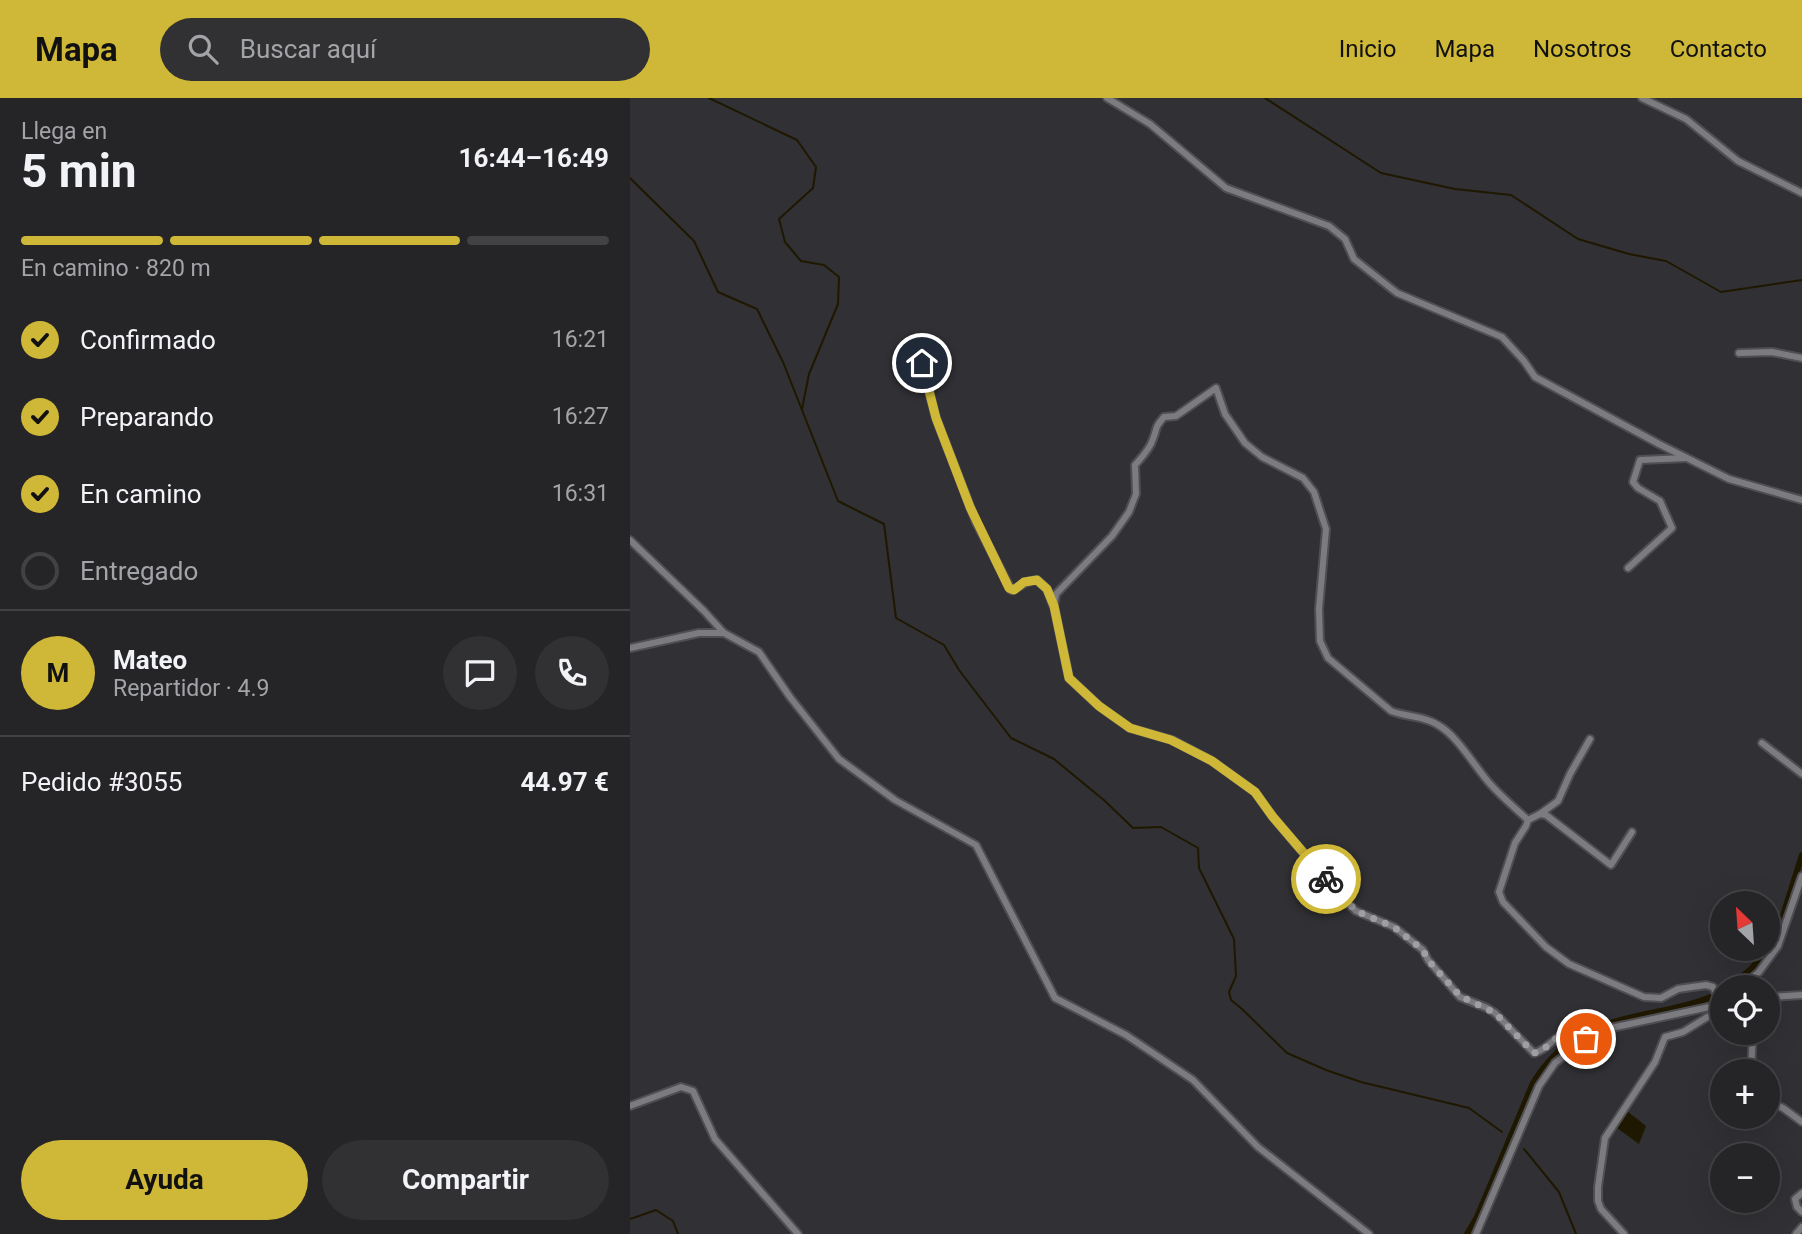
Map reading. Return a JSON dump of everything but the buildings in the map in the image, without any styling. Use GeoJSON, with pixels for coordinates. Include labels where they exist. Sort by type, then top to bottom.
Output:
{"type":"FeatureCollection","features":[{"type":"Feature","properties":{"kind":"street"},"geometry":{"type":"LineString","coordinates":[[1107,98],[1150,124],[1226,188],[1329,226],[1345,239],[1354,259],[1397,293],[1502,337],[1535,377],[1729,479],[1802,500]]}},
{"type":"Feature","properties":{"kind":"street"},"geometry":{"type":"LineString","coordinates":[[1642,98],[1686,119],[1738,161],[1802,193]]}},
{"type":"Feature","properties":{"kind":"street"},"geometry":{"type":"LineString","coordinates":[[1739,353],[1772,352],[1802,358]]}},
{"type":"Feature","properties":{"kind":"street"},"geometry":{"type":"LineString","coordinates":[[922,363],[936,418],[972,512],[1009,588],[1014,590],[1024,582],[1037,580],[1047,589],[1054,606],[1069,678],[1099,706],[1130,728],[1171,740],[1212,761],[1255,792],[1340,896],[1356,911],[1394,927],[1423,950],[1428,960],[1460,996],[1495,1013],[1534,1053],[1541,1051],[1561,1034],[1570,1033],[1578,1045]]}},
{"type":"Feature","properties":{"kind":"street"},"geometry":{"type":"LineString","coordinates":[[1054,606],[1057,592],[1112,537],[1129,512],[1136,494],[1135,465],[1154,438],[1155,427],[1164,417],[1176,416],[1216,388],[1225,414],[1245,443],[1262,457],[1303,478],[1314,492],[1326,529],[1319,609],[1320,641],[1328,658],[1391,711],[1437,724],[1449,733],[1492,786],[1528,820]]}},
{"type":"Feature","properties":{"kind":"street"},"geometry":{"type":"LineString","coordinates":[[1629,568],[1672,528],[1660,501],[1633,482],[1640,460],[1687,458]]}},
{"type":"Feature","properties":{"kind":"street"},"geometry":{"type":"LineString","coordinates":[[630,540],[724,633],[759,652],[790,698],[839,759],[895,800],[976,845],[1055,998],[1126,1035],[1193,1080],[1258,1147],[1369,1234]]}},
{"type":"Feature","properties":{"kind":"street"},"geometry":{"type":"LineString","coordinates":[[630,648],[699,633],[724,633]]}},
{"type":"Feature","properties":{"kind":"street"},"geometry":{"type":"LineString","coordinates":[[1590,739],[1558,801],[1528,820],[1515,843],[1499,892],[1503,902],[1546,947],[1569,964],[1644,997],[1661,998],[1678,989],[1710,986]]}},
{"type":"Feature","properties":{"kind":"street"},"geometry":{"type":"LineString","coordinates":[[1762,743],[1802,774]]}},
{"type":"Feature","properties":{"kind":"street"},"geometry":{"type":"LineString","coordinates":[[1540,814],[1546,815],[1611,865],[1632,832]]}},
{"type":"Feature","properties":{"kind":"street"},"geometry":{"type":"LineString","coordinates":[[1755,975],[1778,946],[1802,876]]}},
{"type":"Feature","properties":{"kind":"street"},"geometry":{"type":"LineString","coordinates":[[1780,997],[1802,995]]}},
{"type":"Feature","properties":{"kind":"street"},"geometry":{"type":"LineString","coordinates":[[1476,1234],[1539,1086],[1555,1063],[1586,1039],[1611,1028],[1710,1006]]}},
{"type":"Feature","properties":{"kind":"street"},"geometry":{"type":"LineString","coordinates":[[1624,1234],[1598,1202],[1605,1138],[1655,1062],[1665,1037],[1683,1032],[1710,1012]]}},
{"type":"Feature","properties":{"kind":"street"},"geometry":{"type":"LineString","coordinates":[[630,1106],[681,1087],[693,1091],[715,1139],[798,1234]]}},
{"type":"Feature","properties":{"kind":"street"},"geometry":{"type":"LineString","coordinates":[[1780,1107],[1802,1122]]}},
{"type":"Feature","properties":{"kind":"street"},"geometry":{"type":"LineString","coordinates":[[1802,1193],[1795,1199],[1802,1212]]}},
{"type":"Feature","properties":{"kind":"street"},"geometry":{"type":"LineString","coordinates":[[1796,1234],[1802,1227]]}},
{"type":"Feature","properties":{"kind":"shaded area"},"geometry":{"type":"Polygon","coordinates":[[[1627,1111],[1646,1126],[1639,1144],[1617,1128],[1627,1111]]]}},
{"type":"Feature","properties":{"kind":"waterway"},"geometry":{"type":"LineString","coordinates":[[709,98],[797,140],[816,167],[813,188],[779,219],[785,242],[801,261],[824,265],[839,277],[838,304],[809,374],[802,409]]}},
{"type":"Feature","properties":{"kind":"waterway"},"geometry":{"type":"LineString","coordinates":[[1265,98],[1381,173],[1455,189],[1511,195],[1578,239],[1629,254],[1666,261],[1721,292],[1802,280]]}},
{"type":"Feature","properties":{"kind":"waterway"},"geometry":{"type":"LineString","coordinates":[[630,178],[694,241],[718,292],[757,309],[783,362],[838,501],[884,524],[896,618],[944,645],[959,670],[1011,738],[1054,759],[1133,828],[1161,827],[1198,848],[1199,868],[1234,939],[1236,976],[1229,992],[1231,1000],[1287,1053],[1361,1082],[1469,1108],[1502,1132]]}},
{"type":"Feature","properties":{"kind":"waterway"},"geometry":{"type":"LineString","coordinates":[[1780,925],[1802,855]]}},
{"type":"Feature","properties":{"kind":"waterway"},"geometry":{"type":"LineString","coordinates":[[1744,975],[1757,961]]}},
{"type":"Feature","properties":{"kind":"waterway"},"geometry":{"type":"LineString","coordinates":[[1467,1234],[1477,1217],[1533,1083],[1561,1049],[1576,1038],[1610,1023],[1710,998]]}},
{"type":"Feature","properties":{"kind":"waterway"},"geometry":{"type":"LineString","coordinates":[[1524,1149],[1559,1192],[1576,1234]]}},
{"type":"Feature","properties":{"kind":"waterway"},"geometry":{"type":"LineString","coordinates":[[630,1219],[656,1210],[673,1221],[678,1234]]}},
{"type":"Feature","properties":{"kind":"way so far"},"geometry":{"type":"LineString","coordinates":[[1326,879],[1356,911],[1394,927],[1423,950],[1428,960],[1460,996],[1495,1013],[1534,1053],[1541,1051],[1561,1034],[1570,1033],[1578,1045],[1586,1039]]}},
{"type":"Feature","properties":{"kind":"route"},"geometry":{"type":"LineString","coordinates":[[922,363],[936,418],[976,522],[1011,590],[1031,580],[1037,580],[1047,589],[1054,606],[1069,678],[1099,706],[1130,728],[1171,740],[1212,761],[1255,792],[1326,879]]}}]}
